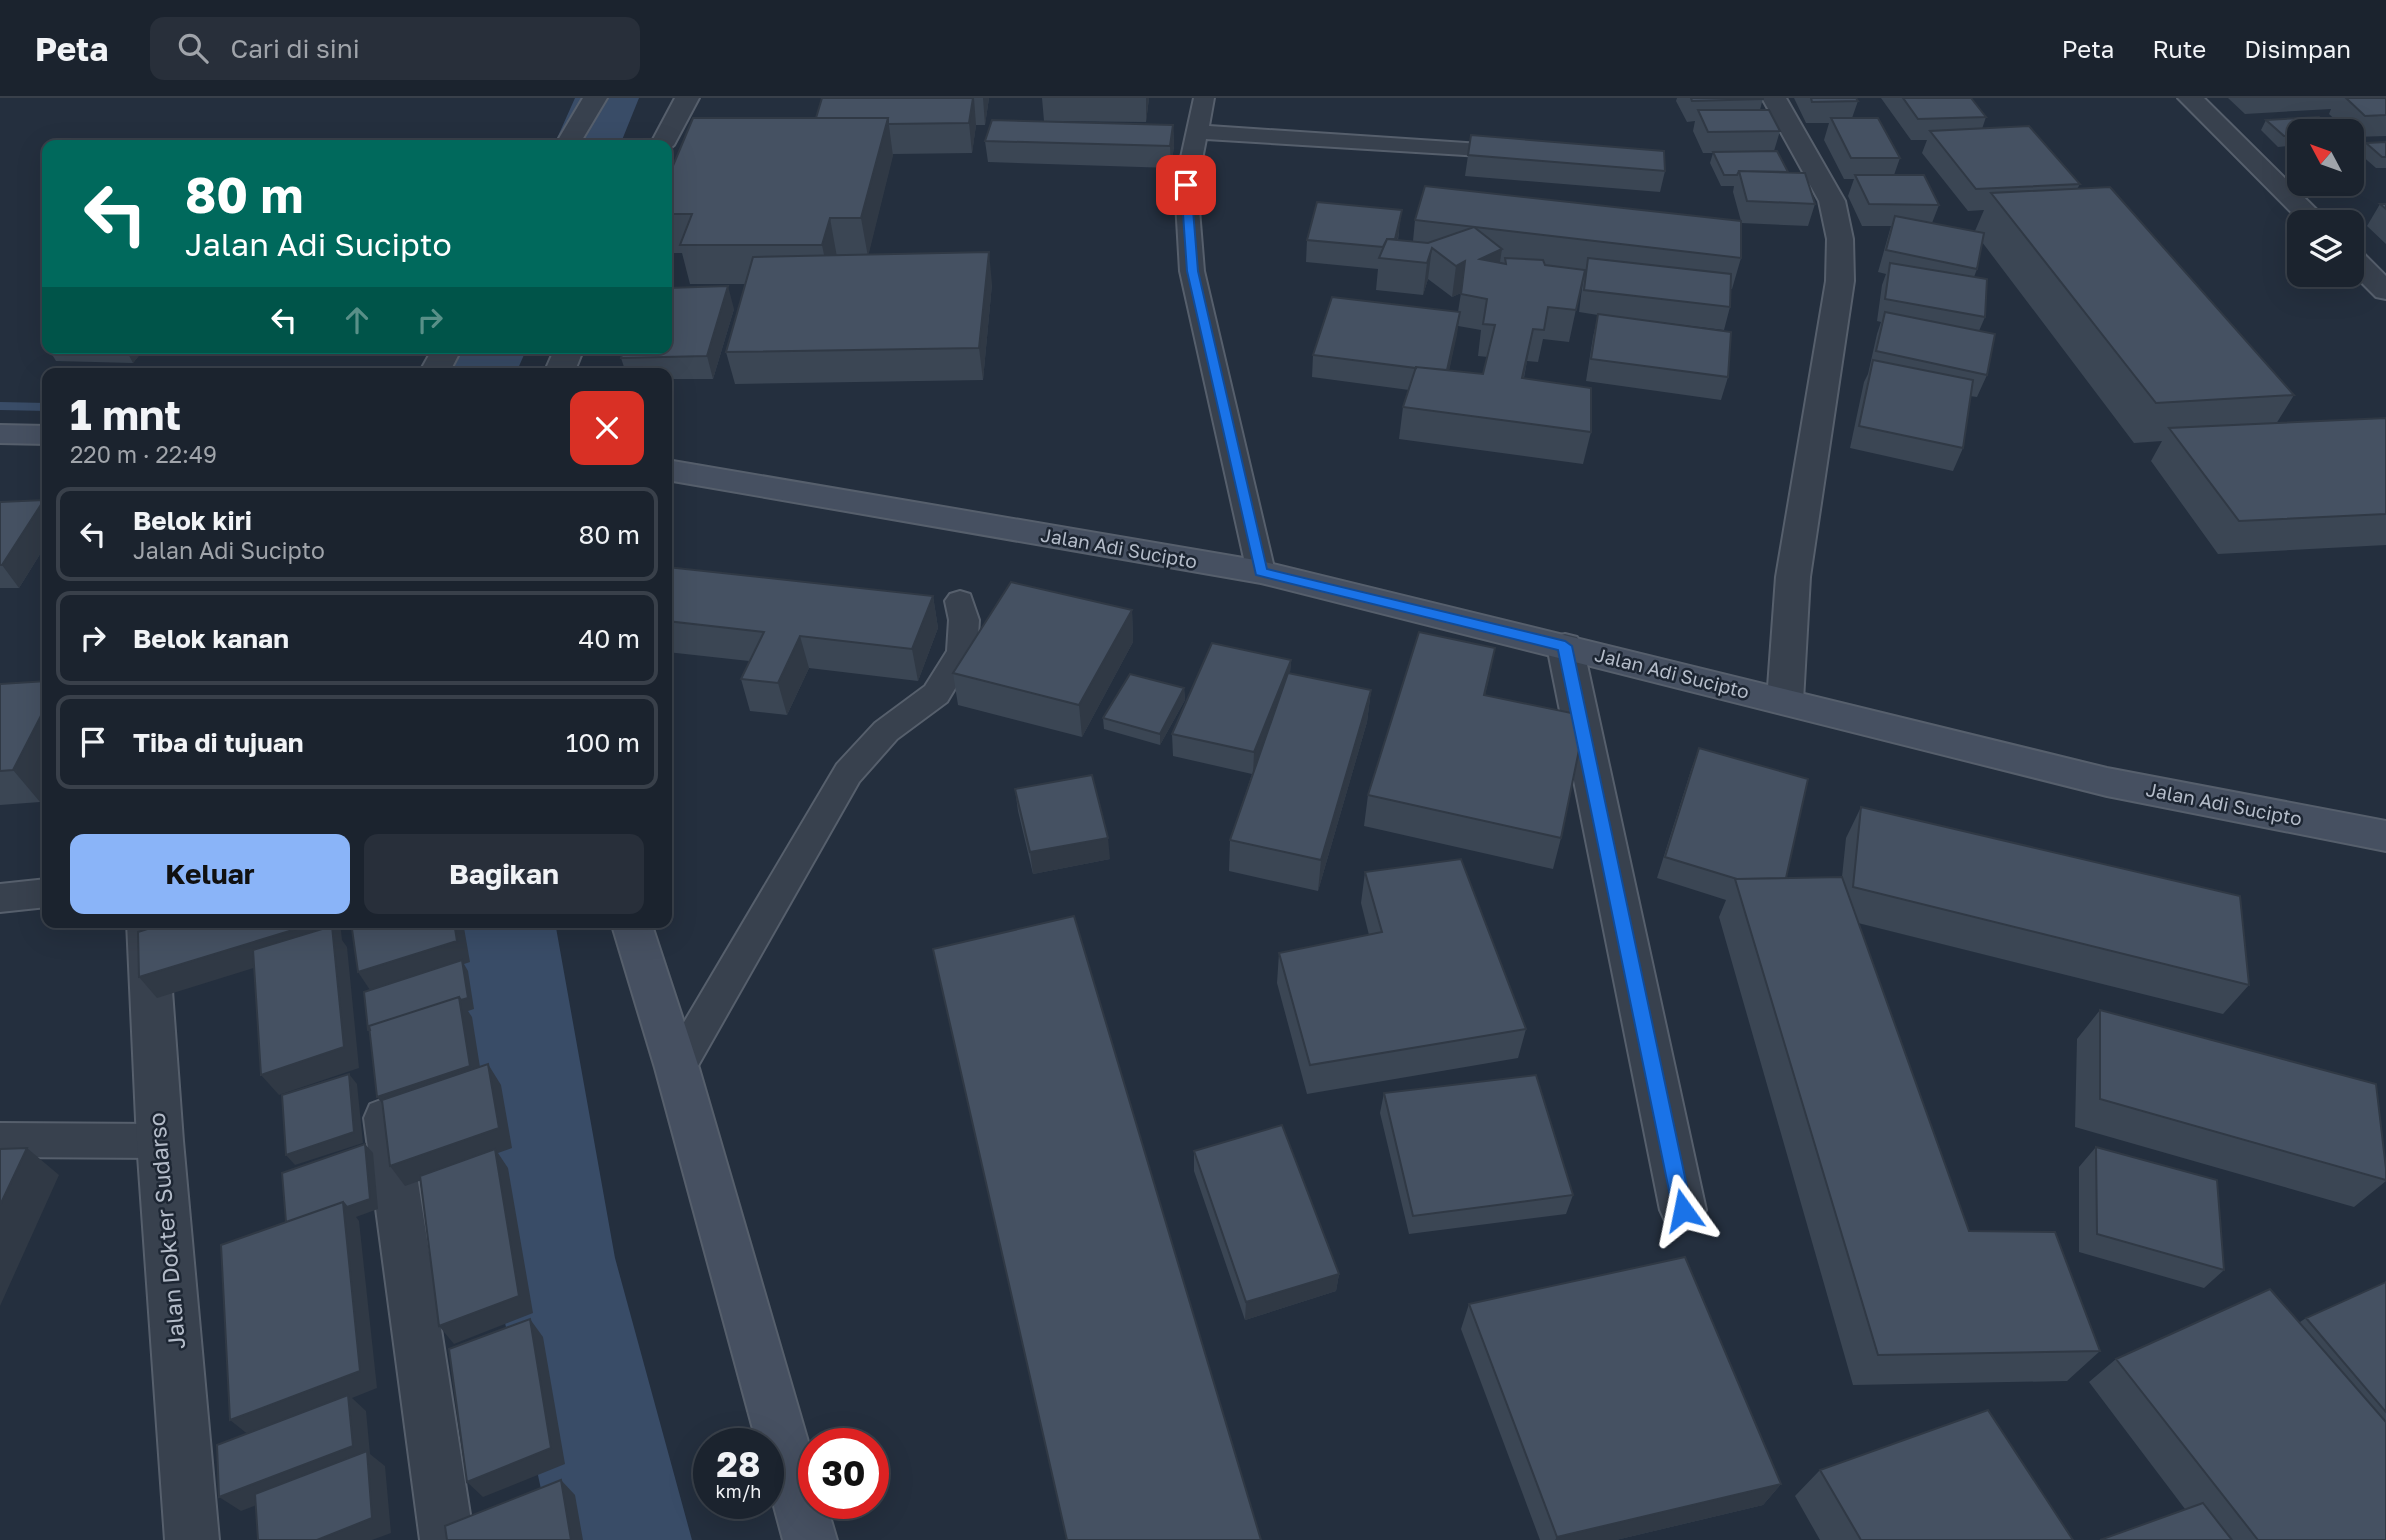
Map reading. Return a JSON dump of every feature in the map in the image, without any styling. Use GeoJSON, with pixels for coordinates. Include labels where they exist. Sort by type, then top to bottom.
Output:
{"type":"FeatureCollection","features":[{"type":"Feature","properties":{"kind":"main road"},"geometry":{"type":"LineString","coordinates":[[0,434],[42,435]]}},
{"type":"Feature","properties":{"kind":"main road","name":"Jalan Adi Sucipto"},"geometry":{"type":"LineString","coordinates":[[672,471],[1261,572],[2107,782],[2386,836]]}},
{"type":"Feature","properties":{"kind":"main road"},"geometry":{"type":"LineString","coordinates":[[633,928],[677,1068],[810,1540]]}},
{"type":"Feature","properties":{"kind":"street"},"geometry":{"type":"LineString","coordinates":[[570,140],[595,98]]}},
{"type":"Feature","properties":{"kind":"street"},"geometry":{"type":"LineString","coordinates":[[666,140],[687,98]]}},
{"type":"Feature","properties":{"kind":"street"},"geometry":{"type":"LineString","coordinates":[[1773,98],[1832,201],[1840,239],[1840,281],[1793,577],[1785,701]]}},
{"type":"Feature","properties":{"kind":"street"},"geometry":{"type":"LineString","coordinates":[[2190,98],[2304,210]]}},
{"type":"Feature","properties":{"kind":"street"},"geometry":{"type":"LineString","coordinates":[[2364,270],[2386,291]]}},
{"type":"Feature","properties":{"kind":"street"},"geometry":{"type":"LineString","coordinates":[[1565,646],[1683,1210]]}},
{"type":"Feature","properties":{"kind":"street","name":"Jalan Dokter Sudarso"},"geometry":{"type":"LineString","coordinates":[[147,928],[160,1141],[192,1540]]}},
{"type":"Feature","properties":{"kind":"street"},"geometry":{"type":"LineString","coordinates":[[380,1073],[447,1540]]}},
{"type":"Feature","properties":{"kind":"lane"},"geometry":{"type":"LineString","coordinates":[[1203,98],[1186,185],[1192,271],[1261,572]]}},
{"type":"Feature","properties":{"kind":"lane"},"geometry":{"type":"LineString","coordinates":[[1197,132],[1481,150]]}},
{"type":"Feature","properties":{"kind":"lane"},"geometry":{"type":"LineString","coordinates":[[677,1068],[848,773],[886,731],[936,694],[962,652],[964,621],[960,601]]}},
{"type":"Feature","properties":{"kind":"lane"},"geometry":{"type":"LineString","coordinates":[[0,898],[42,894]]}},
{"type":"Feature","properties":{"kind":"lane"},"geometry":{"type":"LineString","coordinates":[[0,1140],[160,1141]]}},
{"type":"Feature","properties":{"kind":"building"},"geometry":{"type":"Polygon","coordinates":[[[822,98],[973,98],[969,123],[888,124],[888,118],[816,118],[822,98]]]}},
{"type":"Feature","properties":{"kind":"building"},"geometry":{"type":"Polygon","coordinates":[[[1691,98],[1763,98],[1763,99],[1692,101],[1691,98]]]}},
{"type":"Feature","properties":{"kind":"building"},"geometry":{"type":"Polygon","coordinates":[[[1811,98],[1856,98],[1858,101],[1812,102],[1811,98]]]}},
{"type":"Feature","properties":{"kind":"building"},"geometry":{"type":"Polygon","coordinates":[[[1903,98],[1971,98],[1986,117],[1918,119],[1903,98]]]}},
{"type":"Feature","properties":{"kind":"building"},"geometry":{"type":"Polygon","coordinates":[[[2346,98],[2386,98],[2386,115],[2365,116],[2346,98]]]}},
{"type":"Feature","properties":{"kind":"building"},"geometry":{"type":"Polygon","coordinates":[[[1698,110],[1769,110],[1780,131],[1708,132],[1698,110]]]}},
{"type":"Feature","properties":{"kind":"building"},"geometry":{"type":"Polygon","coordinates":[[[2319,117],[2321,119],[2287,119],[2287,136],[2284,136],[2266,120],[2319,117]]]}},
{"type":"Feature","properties":{"kind":"building"},"geometry":{"type":"Polygon","coordinates":[[[693,118],[888,118],[861,218],[830,218],[822,245],[680,245],[692,214],[672,214],[672,168],[693,118]]]}},
{"type":"Feature","properties":{"kind":"building"},"geometry":{"type":"Polygon","coordinates":[[[1831,118],[1878,118],[1900,158],[1851,158],[1831,118]]]}},
{"type":"Feature","properties":{"kind":"building"},"geometry":{"type":"Polygon","coordinates":[[[992,120],[1173,125],[1170,146],[985,141],[992,120]]]}},
{"type":"Feature","properties":{"kind":"building"},"geometry":{"type":"Polygon","coordinates":[[[2029,126],[2080,184],[1976,189],[1930,131],[2029,126]]]}},
{"type":"Feature","properties":{"kind":"building"},"geometry":{"type":"Polygon","coordinates":[[[1471,135],[1664,151],[1665,171],[1468,155],[1471,135]]]}},
{"type":"Feature","properties":{"kind":"building"},"geometry":{"type":"Polygon","coordinates":[[[2386,142],[2386,157],[2382,157],[2366,143],[2386,142]]]}},
{"type":"Feature","properties":{"kind":"building"},"geometry":{"type":"Polygon","coordinates":[[[1777,151],[1788,172],[1739,171],[1737,175],[1724,175],[1713,152],[1777,151]]]}},
{"type":"Feature","properties":{"kind":"building"},"geometry":{"type":"Polygon","coordinates":[[[1739,171],[1805,173],[1815,204],[1747,201],[1739,171]]]}},
{"type":"Feature","properties":{"kind":"building"},"geometry":{"type":"Polygon","coordinates":[[[1855,175],[1924,175],[1939,205],[1869,204],[1855,175]]]}},
{"type":"Feature","properties":{"kind":"building"},"geometry":{"type":"Polygon","coordinates":[[[1425,186],[1741,221],[1741,258],[1415,220],[1425,186]]]}},
{"type":"Feature","properties":{"kind":"building"},"geometry":{"type":"Polygon","coordinates":[[[2110,187],[2294,395],[2156,403],[1991,193],[2110,187]]]}},
{"type":"Feature","properties":{"kind":"building"},"geometry":{"type":"Polygon","coordinates":[[[1317,202],[1402,210],[1395,239],[1387,239],[1383,247],[1307,240],[1317,202]]]}},
{"type":"Feature","properties":{"kind":"building"},"geometry":{"type":"Polygon","coordinates":[[[1895,216],[1984,233],[1977,269],[1886,250],[1895,216]]]}},
{"type":"Feature","properties":{"kind":"building"},"geometry":{"type":"Polygon","coordinates":[[[1474,227],[1502,249],[1480,259],[1506,264],[1505,258],[1543,260],[1545,265],[1585,270],[1576,310],[1548,307],[1544,330],[1533,329],[1522,378],[1591,388],[1591,432],[1403,407],[1416,367],[1483,374],[1495,325],[1483,324],[1487,299],[1461,294],[1465,261],[1456,266],[1432,248],[1427,263],[1379,258],[1387,239],[1428,243],[1474,227]]]}},
{"type":"Feature","properties":{"kind":"building"},"geometry":{"type":"Polygon","coordinates":[[[989,252],[979,348],[726,352],[753,257],[989,252]]]}},
{"type":"Feature","properties":{"kind":"building"},"geometry":{"type":"Polygon","coordinates":[[[1588,258],[1731,274],[1730,307],[1584,290],[1588,258]]]}},
{"type":"Feature","properties":{"kind":"building"},"geometry":{"type":"Polygon","coordinates":[[[1890,263],[1987,279],[1985,317],[1885,299],[1890,263]]]}},
{"type":"Feature","properties":{"kind":"building"},"geometry":{"type":"Polygon","coordinates":[[[728,286],[707,356],[621,358],[622,354],[672,354],[672,288],[728,286]]]}},
{"type":"Feature","properties":{"kind":"building"},"geometry":{"type":"Polygon","coordinates":[[[1332,297],[1460,312],[1447,370],[1313,355],[1332,297]]]}},
{"type":"Feature","properties":{"kind":"building"},"geometry":{"type":"Polygon","coordinates":[[[1885,312],[1995,334],[1987,375],[1876,351],[1885,312]]]}},
{"type":"Feature","properties":{"kind":"building"},"geometry":{"type":"Polygon","coordinates":[[[1598,314],[1731,332],[1728,377],[1591,359],[1598,314]]]}},
{"type":"Feature","properties":{"kind":"building"},"geometry":{"type":"Polygon","coordinates":[[[1873,360],[1973,380],[1963,448],[1859,426],[1873,360]]]}},
{"type":"Feature","properties":{"kind":"building"},"geometry":{"type":"Polygon","coordinates":[[[2386,418],[2386,514],[2239,521],[2169,428],[2386,418]]]}},
{"type":"Feature","properties":{"kind":"building"},"geometry":{"type":"Polygon","coordinates":[[[42,500],[2,565],[0,565],[0,502],[42,500]]]}},
{"type":"Feature","properties":{"kind":"building"},"geometry":{"type":"Polygon","coordinates":[[[672,568],[933,596],[912,649],[800,636],[778,683],[741,679],[764,632],[672,622],[672,568]]]}},
{"type":"Feature","properties":{"kind":"building"},"geometry":{"type":"Polygon","coordinates":[[[1011,582],[1132,610],[1079,705],[953,673],[1011,582]]]}},
{"type":"Feature","properties":{"kind":"building"},"geometry":{"type":"Polygon","coordinates":[[[1419,632],[1495,648],[1484,695],[1586,716],[1561,838],[1368,795],[1419,632]]]}},
{"type":"Feature","properties":{"kind":"building"},"geometry":{"type":"Polygon","coordinates":[[[1212,643],[1291,660],[1254,752],[1172,734],[1212,643]]]}},
{"type":"Feature","properties":{"kind":"building"},"geometry":{"type":"Polygon","coordinates":[[[1288,673],[1371,690],[1321,860],[1230,840],[1288,673]]]}},
{"type":"Feature","properties":{"kind":"building"},"geometry":{"type":"Polygon","coordinates":[[[1130,674],[1184,688],[1160,734],[1103,718],[1130,674]]]}},
{"type":"Feature","properties":{"kind":"building"},"geometry":{"type":"Polygon","coordinates":[[[42,681],[42,714],[13,770],[0,771],[0,684],[42,681]]]}},
{"type":"Feature","properties":{"kind":"building"},"geometry":{"type":"Polygon","coordinates":[[[1699,748],[1808,779],[1786,878],[1737,879],[1665,857],[1699,748]]]}},
{"type":"Feature","properties":{"kind":"building"},"geometry":{"type":"Polygon","coordinates":[[[1092,775],[1108,838],[1030,852],[1015,789],[1092,775]]]}},
{"type":"Feature","properties":{"kind":"building"},"geometry":{"type":"Polygon","coordinates":[[[1861,807],[2240,896],[2249,985],[1853,887],[1861,807]]]}},
{"type":"Feature","properties":{"kind":"building"},"geometry":{"type":"Polygon","coordinates":[[[1461,859],[1526,1029],[1310,1065],[1279,953],[1382,932],[1365,872],[1461,859]]]}},
{"type":"Feature","properties":{"kind":"building"},"geometry":{"type":"Polygon","coordinates":[[[1842,877],[1969,1231],[2055,1232],[2100,1351],[1878,1355],[1735,879],[1842,877]]]}},
{"type":"Feature","properties":{"kind":"building"},"geometry":{"type":"Polygon","coordinates":[[[1074,916],[1261,1540],[1067,1540],[933,949],[1074,916]]]}},
{"type":"Feature","properties":{"kind":"building"},"geometry":{"type":"Polygon","coordinates":[[[150,928],[299,928],[139,977],[138,932],[150,928]]]}},
{"type":"Feature","properties":{"kind":"building"},"geometry":{"type":"Polygon","coordinates":[[[332,928],[344,1047],[261,1075],[253,950],[332,928]]]}},
{"type":"Feature","properties":{"kind":"building"},"geometry":{"type":"Polygon","coordinates":[[[352,928],[455,928],[457,941],[358,972],[352,928]]]}},
{"type":"Feature","properties":{"kind":"building"},"geometry":{"type":"Polygon","coordinates":[[[462,960],[468,998],[461,1000],[459,997],[369,1026],[368,1030],[364,992],[462,960]]]}},
{"type":"Feature","properties":{"kind":"building"},"geometry":{"type":"Polygon","coordinates":[[[459,997],[470,1066],[377,1097],[369,1026],[459,997]]]}},
{"type":"Feature","properties":{"kind":"building"},"geometry":{"type":"Polygon","coordinates":[[[2100,1010],[2376,1084],[2386,1180],[2100,1099],[2100,1010]]]}},
{"type":"Feature","properties":{"kind":"building"},"geometry":{"type":"Polygon","coordinates":[[[488,1064],[499,1128],[390,1166],[382,1100],[488,1064]]]}},
{"type":"Feature","properties":{"kind":"building"},"geometry":{"type":"Polygon","coordinates":[[[349,1074],[354,1132],[286,1155],[282,1095],[349,1074]]]}},
{"type":"Feature","properties":{"kind":"building"},"geometry":{"type":"Polygon","coordinates":[[[1536,1075],[1573,1195],[1413,1216],[1384,1093],[1536,1075]]]}},
{"type":"Feature","properties":{"kind":"building"},"geometry":{"type":"Polygon","coordinates":[[[1282,1125],[1339,1274],[1246,1302],[1194,1151],[1282,1125]]]}},
{"type":"Feature","properties":{"kind":"building"},"geometry":{"type":"Polygon","coordinates":[[[365,1144],[370,1199],[347,1207],[343,1202],[286,1222],[282,1173],[365,1144]]]}},
{"type":"Feature","properties":{"kind":"building"},"geometry":{"type":"Polygon","coordinates":[[[2096,1147],[2217,1180],[2224,1270],[2097,1234],[2096,1147]]]}},
{"type":"Feature","properties":{"kind":"building"},"geometry":{"type":"Polygon","coordinates":[[[27,1148],[0,1205],[0,1149],[27,1148]]]}},
{"type":"Feature","properties":{"kind":"building"},"geometry":{"type":"Polygon","coordinates":[[[495,1149],[519,1296],[439,1326],[420,1176],[495,1149]]]}},
{"type":"Feature","properties":{"kind":"building"},"geometry":{"type":"Polygon","coordinates":[[[343,1202],[360,1371],[230,1420],[221,1245],[343,1202]]]}},
{"type":"Feature","properties":{"kind":"building"},"geometry":{"type":"Polygon","coordinates":[[[1685,1257],[1781,1484],[1557,1537],[1469,1304],[1685,1257]]]}},
{"type":"Feature","properties":{"kind":"building"},"geometry":{"type":"Polygon","coordinates":[[[2386,1282],[2386,1412],[2306,1318],[2386,1282]]]}},
{"type":"Feature","properties":{"kind":"building"},"geometry":{"type":"Polygon","coordinates":[[[2270,1289],[2386,1422],[2386,1540],[2258,1540],[2116,1359],[2270,1289]]]}},
{"type":"Feature","properties":{"kind":"building"},"geometry":{"type":"Polygon","coordinates":[[[530,1319],[551,1448],[467,1482],[449,1349],[530,1319]]]}},
{"type":"Feature","properties":{"kind":"building"},"geometry":{"type":"Polygon","coordinates":[[[348,1395],[353,1446],[219,1497],[217,1445],[348,1395]]]}},
{"type":"Feature","properties":{"kind":"building"},"geometry":{"type":"Polygon","coordinates":[[[1988,1410],[2073,1540],[1861,1540],[1820,1470],[1988,1410]]]}},
{"type":"Feature","properties":{"kind":"building"},"geometry":{"type":"Polygon","coordinates":[[[367,1451],[372,1518],[317,1540],[258,1540],[255,1494],[367,1451]]]}},
{"type":"Feature","properties":{"kind":"building"},"geometry":{"type":"Polygon","coordinates":[[[561,1480],[571,1540],[447,1540],[445,1526],[561,1480]]]}},
{"type":"Feature","properties":{"kind":"building"},"geometry":{"type":"Polygon","coordinates":[[[2203,1503],[2232,1540],[2100,1540],[2203,1503]]]}},
{"type":"Feature","properties":{"kind":"waterway"},"geometry":{"type":"LineString","coordinates":[[589,140],[607,98]]}},
{"type":"Feature","properties":{"kind":"waterway"},"geometry":{"type":"LineString","coordinates":[[479,368],[486,354]]}},
{"type":"Feature","properties":{"kind":"waterway"},"geometry":{"type":"LineString","coordinates":[[0,406],[42,407]]}},
{"type":"Feature","properties":{"kind":"waterway"},"geometry":{"type":"LineString","coordinates":[[502,928],[553,1258],[622,1540]]}},
{"type":"Feature","properties":{"kind":"route"},"geometry":{"type":"LineString","coordinates":[[1186,185],[1192,271],[1261,572],[1565,646],[1683,1210]]}}]}
